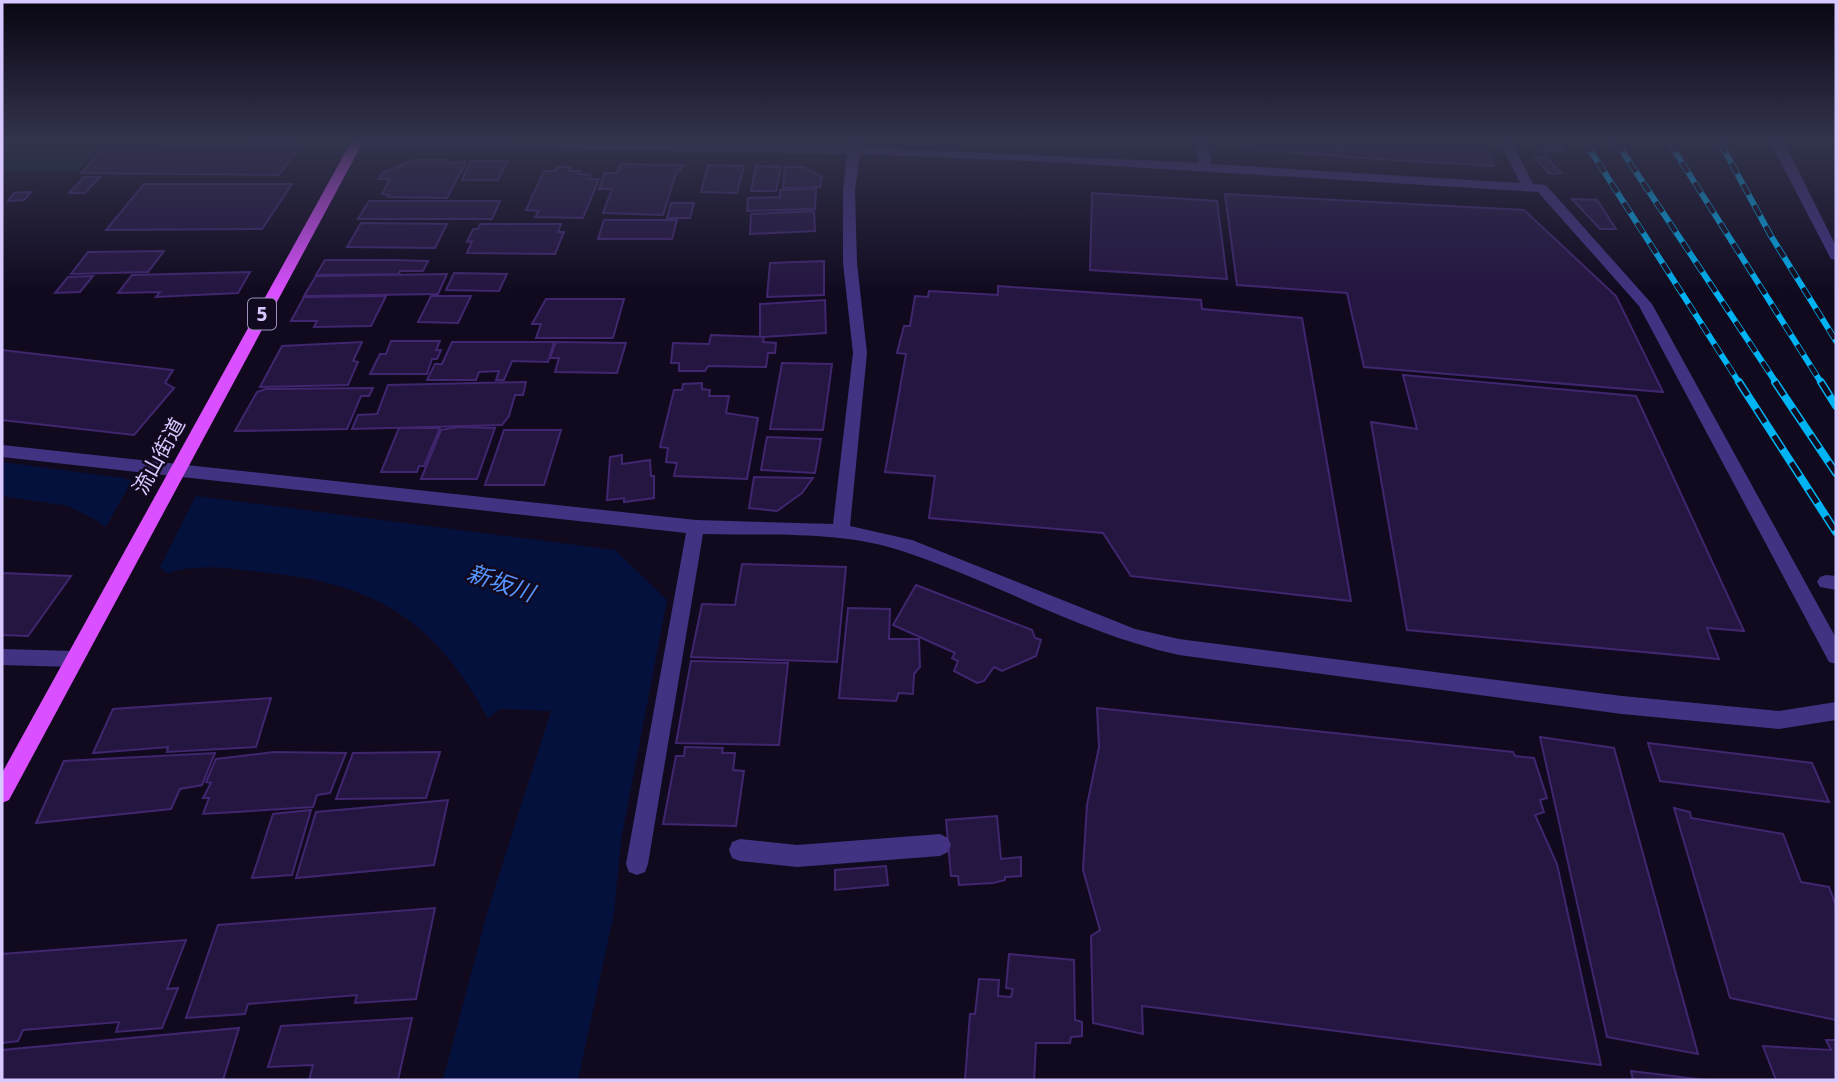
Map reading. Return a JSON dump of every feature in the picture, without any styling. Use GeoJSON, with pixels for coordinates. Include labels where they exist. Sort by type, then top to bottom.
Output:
{"type":"FeatureCollection","features":[{"type":"Feature","properties":{"kind":"main road","name":"流山街道"},"geometry":{"type":"LineString","coordinates":[[2,793],[329,192]]}},
{"type":"Feature","properties":{"kind":"street"},"geometry":{"type":"LineString","coordinates":[[841,531],[860,353],[850,262],[849,192]]}},
{"type":"Feature","properties":{"kind":"street"},"geometry":{"type":"LineString","coordinates":[[1546,192],[1646,304],[1836,656]]}},
{"type":"Feature","properties":{"kind":"street"},"geometry":{"type":"LineString","coordinates":[[1806,192],[1836,256]]}},
{"type":"Feature","properties":{"kind":"street"},"geometry":{"type":"LineString","coordinates":[[2,451],[172,478],[696,527],[841,531],[906,545],[1133,637],[1179,647],[1622,705],[1779,720],[1836,711]]}},
{"type":"Feature","properties":{"kind":"street"},"geometry":{"type":"LineString","coordinates":[[637,864],[696,527]]}},
{"type":"Feature","properties":{"kind":"street"},"geometry":{"type":"LineString","coordinates":[[2,657],[74,659]]}},
{"type":"Feature","properties":{"kind":"street"},"geometry":{"type":"LineString","coordinates":[[740,850],[797,856],[940,845]]}},
{"type":"Feature","properties":{"kind":"water","name":"新坂川"},"geometry":{"type":"Polygon","coordinates":[[[2,462],[123,478],[181,494],[615,550],[667,600],[621,840],[614,913],[578,1080],[443,1080],[488,910],[551,711],[500,709],[488,718],[445,654],[422,631],[396,612],[368,597],[337,586],[262,572],[203,567],[167,573],[96,520],[68,506],[2,496],[2,462]]]}},
{"type":"Feature","properties":{"kind":"pier"},"geometry":{"type":"Polygon","coordinates":[[[134,477],[196,495],[158,571],[104,530],[134,477]]]}},
{"type":"Feature","properties":{"kind":"building"},"geometry":{"type":"Polygon","coordinates":[[[31,192],[24,200],[8,201],[14,193],[31,192]]]}},
{"type":"Feature","properties":{"kind":"building"},"geometry":{"type":"Polygon","coordinates":[[[137,192],[286,192],[262,229],[106,230],[137,192]]]}},
{"type":"Feature","properties":{"kind":"building"},"geometry":{"type":"Polygon","coordinates":[[[450,192],[447,198],[388,197],[389,195],[382,194],[450,192]]]}},
{"type":"Feature","properties":{"kind":"building"},"geometry":{"type":"Polygon","coordinates":[[[534,192],[593,192],[583,218],[535,217],[539,211],[526,210],[534,192]]]}},
{"type":"Feature","properties":{"kind":"building"},"geometry":{"type":"Polygon","coordinates":[[[611,192],[670,192],[663,215],[603,213],[611,192]]]}},
{"type":"Feature","properties":{"kind":"building"},"geometry":{"type":"Polygon","coordinates":[[[780,192],[816,192],[815,209],[747,211],[748,198],[780,197],[780,192]]]}},
{"type":"Feature","properties":{"kind":"building"},"geometry":{"type":"Polygon","coordinates":[[[1092,193],[1217,201],[1227,279],[1090,270],[1092,193]]]}},
{"type":"Feature","properties":{"kind":"building"},"geometry":{"type":"Polygon","coordinates":[[[1225,194],[1524,210],[1616,296],[1663,392],[1364,367],[1347,293],[1237,285],[1225,194]]]}},
{"type":"Feature","properties":{"kind":"building"},"geometry":{"type":"Polygon","coordinates":[[[1572,199],[1597,200],[1616,229],[1600,229],[1572,199]]]}},
{"type":"Feature","properties":{"kind":"building"},"geometry":{"type":"Polygon","coordinates":[[[369,201],[500,201],[492,219],[358,219],[369,201]]]}},
{"type":"Feature","properties":{"kind":"building"},"geometry":{"type":"Polygon","coordinates":[[[671,203],[694,203],[690,218],[667,218],[671,203]]]}},
{"type":"Feature","properties":{"kind":"building"},"geometry":{"type":"Polygon","coordinates":[[[814,211],[815,231],[750,234],[751,214],[814,211]]]}},
{"type":"Feature","properties":{"kind":"building"},"geometry":{"type":"Polygon","coordinates":[[[604,220],[677,220],[672,239],[598,239],[604,220]]]}},
{"type":"Feature","properties":{"kind":"building"},"geometry":{"type":"Polygon","coordinates":[[[361,223],[447,224],[435,248],[347,247],[361,223]]]}},
{"type":"Feature","properties":{"kind":"building"},"geometry":{"type":"Polygon","coordinates":[[[480,224],[561,224],[558,232],[564,232],[555,254],[467,253],[472,241],[467,242],[473,229],[478,229],[480,224]]]}},
{"type":"Feature","properties":{"kind":"building"},"geometry":{"type":"Polygon","coordinates":[[[164,251],[148,272],[71,274],[88,252],[164,251]]]}},
{"type":"Feature","properties":{"kind":"building"},"geometry":{"type":"Polygon","coordinates":[[[325,260],[428,261],[423,271],[400,271],[399,274],[316,275],[325,260]]]}},
{"type":"Feature","properties":{"kind":"building"},"geometry":{"type":"Polygon","coordinates":[[[824,261],[824,295],[767,297],[770,263],[824,261]]]}},
{"type":"Feature","properties":{"kind":"building"},"geometry":{"type":"Polygon","coordinates":[[[250,272],[238,293],[156,297],[160,292],[118,293],[132,275],[250,272]]]}},
{"type":"Feature","properties":{"kind":"building"},"geometry":{"type":"Polygon","coordinates":[[[454,273],[507,274],[499,291],[446,290],[454,273]]]}},
{"type":"Feature","properties":{"kind":"building"},"geometry":{"type":"Polygon","coordinates":[[[447,274],[438,294],[304,296],[316,276],[447,274]]]}},
{"type":"Feature","properties":{"kind":"building"},"geometry":{"type":"Polygon","coordinates":[[[93,276],[80,292],[55,293],[68,277],[93,276]]]}},
{"type":"Feature","properties":{"kind":"building"},"geometry":{"type":"Polygon","coordinates":[[[998,286],[1201,300],[1202,309],[1302,318],[1351,601],[1131,576],[1103,533],[929,518],[935,476],[885,472],[906,354],[897,353],[904,326],[910,326],[915,296],[928,297],[929,291],[998,295],[998,286]]]}},
{"type":"Feature","properties":{"kind":"building"},"geometry":{"type":"Polygon","coordinates":[[[386,296],[371,326],[314,327],[317,321],[291,321],[304,297],[386,296]]]}},
{"type":"Feature","properties":{"kind":"building"},"geometry":{"type":"Polygon","coordinates":[[[431,296],[471,296],[458,323],[418,322],[431,296]]]}},
{"type":"Feature","properties":{"kind":"building"},"geometry":{"type":"Polygon","coordinates":[[[546,299],[624,299],[613,338],[536,338],[541,324],[532,324],[546,299]]]}},
{"type":"Feature","properties":{"kind":"building"},"geometry":{"type":"Polygon","coordinates":[[[825,300],[826,333],[760,337],[760,304],[825,300]]]}},
{"type":"Feature","properties":{"kind":"building"},"geometry":{"type":"Polygon","coordinates":[[[711,335],[764,337],[763,342],[776,343],[775,353],[768,353],[766,367],[708,366],[705,371],[679,371],[679,363],[671,363],[673,343],[709,344],[711,335]]]}},
{"type":"Feature","properties":{"kind":"building"},"geometry":{"type":"Polygon","coordinates":[[[391,341],[440,341],[436,350],[441,350],[437,359],[432,359],[427,374],[370,374],[380,354],[386,354],[391,341]]]}},
{"type":"Feature","properties":{"kind":"building"},"geometry":{"type":"Polygon","coordinates":[[[362,342],[353,361],[358,362],[348,385],[260,387],[282,346],[362,342]]]}},
{"type":"Feature","properties":{"kind":"building"},"geometry":{"type":"Polygon","coordinates":[[[452,342],[554,342],[548,362],[512,361],[504,380],[496,380],[499,371],[479,372],[476,380],[427,380],[435,364],[442,364],[452,342]]]}},
{"type":"Feature","properties":{"kind":"building"},"geometry":{"type":"Polygon","coordinates":[[[556,342],[626,343],[617,373],[555,372],[559,358],[550,358],[556,342]]]}},
{"type":"Feature","properties":{"kind":"building"},"geometry":{"type":"Polygon","coordinates":[[[2,350],[173,370],[165,383],[174,388],[134,435],[2,420],[2,350]]]}},
{"type":"Feature","properties":{"kind":"building"},"geometry":{"type":"Polygon","coordinates":[[[782,363],[832,364],[823,430],[770,429],[782,363]]]}},
{"type":"Feature","properties":{"kind":"building"},"geometry":{"type":"Polygon","coordinates":[[[1403,375],[1636,396],[1744,631],[1707,628],[1719,659],[1407,630],[1371,422],[1417,429],[1403,375]]]}},
{"type":"Feature","properties":{"kind":"building"},"geometry":{"type":"Polygon","coordinates":[[[526,382],[523,395],[515,395],[509,416],[502,425],[352,429],[358,415],[377,414],[388,385],[526,382]]]}},
{"type":"Feature","properties":{"kind":"building"},"geometry":{"type":"Polygon","coordinates":[[[702,383],[702,389],[710,390],[709,396],[729,396],[726,413],[758,418],[747,479],[674,476],[677,463],[666,462],[668,448],[660,447],[674,390],[682,390],[683,384],[702,383]]]}},
{"type":"Feature","properties":{"kind":"building"},"geometry":{"type":"Polygon","coordinates":[[[373,388],[369,396],[361,396],[347,429],[235,431],[257,392],[266,389],[373,388]]]}},
{"type":"Feature","properties":{"kind":"building"},"geometry":{"type":"Polygon","coordinates":[[[458,427],[495,428],[477,479],[421,479],[441,430],[458,427]]]}},
{"type":"Feature","properties":{"kind":"building"},"geometry":{"type":"Polygon","coordinates":[[[399,428],[440,428],[424,466],[419,466],[417,472],[381,472],[399,428]]]}},
{"type":"Feature","properties":{"kind":"building"},"geometry":{"type":"Polygon","coordinates":[[[504,430],[561,430],[544,485],[485,485],[504,430]]]}},
{"type":"Feature","properties":{"kind":"building"},"geometry":{"type":"Polygon","coordinates":[[[767,437],[821,439],[815,473],[761,470],[767,437]]]}},
{"type":"Feature","properties":{"kind":"building"},"geometry":{"type":"Polygon","coordinates":[[[622,455],[622,464],[650,460],[651,476],[654,476],[654,498],[624,502],[624,498],[607,500],[610,457],[622,455]]]}},
{"type":"Feature","properties":{"kind":"building"},"geometry":{"type":"Polygon","coordinates":[[[754,477],[813,478],[802,493],[777,511],[749,508],[754,477]]]}},
{"type":"Feature","properties":{"kind":"building"},"geometry":{"type":"Polygon","coordinates":[[[742,564],[846,567],[837,662],[691,657],[702,604],[735,605],[742,564]]]}},
{"type":"Feature","properties":{"kind":"building"},"geometry":{"type":"Polygon","coordinates":[[[2,573],[71,576],[28,636],[2,635],[2,573]]]}},
{"type":"Feature","properties":{"kind":"building"},"geometry":{"type":"Polygon","coordinates":[[[916,585],[1032,630],[1035,638],[1041,640],[1036,656],[1002,671],[994,667],[984,681],[977,683],[954,671],[958,661],[952,658],[955,653],[893,625],[916,585]]]}},
{"type":"Feature","properties":{"kind":"building"},"geometry":{"type":"Polygon","coordinates":[[[848,608],[890,609],[889,639],[919,639],[920,667],[914,674],[913,694],[899,693],[896,701],[839,698],[848,608]]]}},
{"type":"Feature","properties":{"kind":"building"},"geometry":{"type":"Polygon","coordinates":[[[691,661],[788,663],[779,745],[676,743],[691,661]]]}},
{"type":"Feature","properties":{"kind":"building"},"geometry":{"type":"Polygon","coordinates":[[[271,698],[256,747],[167,752],[168,747],[93,753],[113,709],[271,698]]]}},
{"type":"Feature","properties":{"kind":"building"},"geometry":{"type":"Polygon","coordinates":[[[1097,708],[1513,752],[1515,756],[1534,758],[1547,798],[1540,800],[1544,812],[1535,815],[1557,864],[1601,1065],[1142,1006],[1143,1034],[1093,1023],[1091,936],[1100,930],[1083,870],[1087,805],[1099,747],[1097,708]]]}},
{"type":"Feature","properties":{"kind":"building"},"geometry":{"type":"Polygon","coordinates":[[[1540,737],[1614,748],[1698,1054],[1607,1037],[1540,737]]]}},
{"type":"Feature","properties":{"kind":"building"},"geometry":{"type":"Polygon","coordinates":[[[1648,743],[1812,763],[1829,802],[1660,781],[1648,743]]]}},
{"type":"Feature","properties":{"kind":"building"},"geometry":{"type":"Polygon","coordinates":[[[685,747],[723,748],[722,753],[735,753],[733,770],[744,771],[736,826],[663,824],[676,756],[684,756],[685,747]]]}},
{"type":"Feature","properties":{"kind":"building"},"geometry":{"type":"Polygon","coordinates":[[[274,752],[346,753],[330,793],[317,795],[313,807],[203,814],[209,798],[203,798],[211,783],[206,782],[216,759],[274,752]]]}},
{"type":"Feature","properties":{"kind":"building"},"geometry":{"type":"Polygon","coordinates":[[[440,752],[426,798],[336,799],[353,753],[440,752]]]}},
{"type":"Feature","properties":{"kind":"building"},"geometry":{"type":"Polygon","coordinates":[[[215,753],[202,785],[180,789],[171,809],[36,823],[64,761],[215,753]]]}},
{"type":"Feature","properties":{"kind":"building"},"geometry":{"type":"Polygon","coordinates":[[[448,800],[434,865],[296,878],[316,812],[448,800]]]}},
{"type":"Feature","properties":{"kind":"building"},"geometry":{"type":"Polygon","coordinates":[[[1674,808],[1690,812],[1691,818],[1783,834],[1801,882],[1829,887],[1836,906],[1836,1020],[1730,998],[1674,808]]]}},
{"type":"Feature","properties":{"kind":"building"},"geometry":{"type":"Polygon","coordinates":[[[311,810],[292,875],[252,878],[273,814],[311,810]]]}},
{"type":"Feature","properties":{"kind":"building"},"geometry":{"type":"Polygon","coordinates":[[[997,816],[1001,859],[1021,857],[1021,876],[1005,877],[1005,880],[993,883],[959,885],[958,876],[951,876],[946,820],[997,816]]]}},
{"type":"Feature","properties":{"kind":"building"},"geometry":{"type":"Polygon","coordinates":[[[886,866],[888,885],[835,890],[835,870],[886,866]]]}},
{"type":"Feature","properties":{"kind":"building"},"geometry":{"type":"Polygon","coordinates":[[[435,908],[416,999],[355,1003],[357,995],[248,1004],[245,1014],[186,1018],[218,925],[435,908]]]}},
{"type":"Feature","properties":{"kind":"building"},"geometry":{"type":"Polygon","coordinates":[[[186,940],[167,989],[178,988],[162,1028],[116,1032],[119,1022],[23,1030],[18,1041],[2,1043],[2,954],[186,940]]]}},
{"type":"Feature","properties":{"kind":"building"},"geometry":{"type":"Polygon","coordinates":[[[1009,954],[1074,960],[1075,1020],[1082,1022],[1082,1036],[1071,1037],[1070,1043],[1036,1043],[1034,1080],[965,1080],[970,1014],[975,1014],[979,979],[999,980],[998,996],[1011,997],[1013,989],[1006,988],[1009,954]]]}},
{"type":"Feature","properties":{"kind":"building"},"geometry":{"type":"Polygon","coordinates":[[[412,1018],[398,1080],[309,1080],[313,1065],[268,1067],[281,1026],[412,1018]]]}},
{"type":"Feature","properties":{"kind":"building"},"geometry":{"type":"Polygon","coordinates":[[[239,1028],[223,1080],[2,1080],[2,1050],[239,1028]]]}},
{"type":"Feature","properties":{"kind":"building"},"geometry":{"type":"Polygon","coordinates":[[[1826,1040],[1836,1040],[1836,1080],[1776,1080],[1763,1046],[1831,1050],[1826,1040]]]}},
{"type":"Feature","properties":{"kind":"building"},"geometry":{"type":"Polygon","coordinates":[[[1631,1071],[1705,1080],[1633,1080],[1631,1071]]]}},
{"type":"Feature","properties":{"kind":"railway"},"geometry":{"type":"LineString","coordinates":[[1617,192],[1740,384]]}},
{"type":"Feature","properties":{"kind":"railway"},"geometry":{"type":"LineString","coordinates":[[1650,192],[1777,384]]}},
{"type":"Feature","properties":{"kind":"railway"},"geometry":{"type":"LineString","coordinates":[[1701,192],[1822,384]]}},
{"type":"Feature","properties":{"kind":"railway"},"geometry":{"type":"LineString","coordinates":[[1747,192],[1836,341]]}},
{"type":"Feature","properties":{"kind":"railway"},"geometry":{"type":"LineString","coordinates":[[1739,382],[1836,532]]}},
{"type":"Feature","properties":{"kind":"railway"},"geometry":{"type":"LineString","coordinates":[[1775,382],[1836,473]]}},
{"type":"Feature","properties":{"kind":"railway"},"geometry":{"type":"LineString","coordinates":[[1821,382],[1836,406]]}}]}
